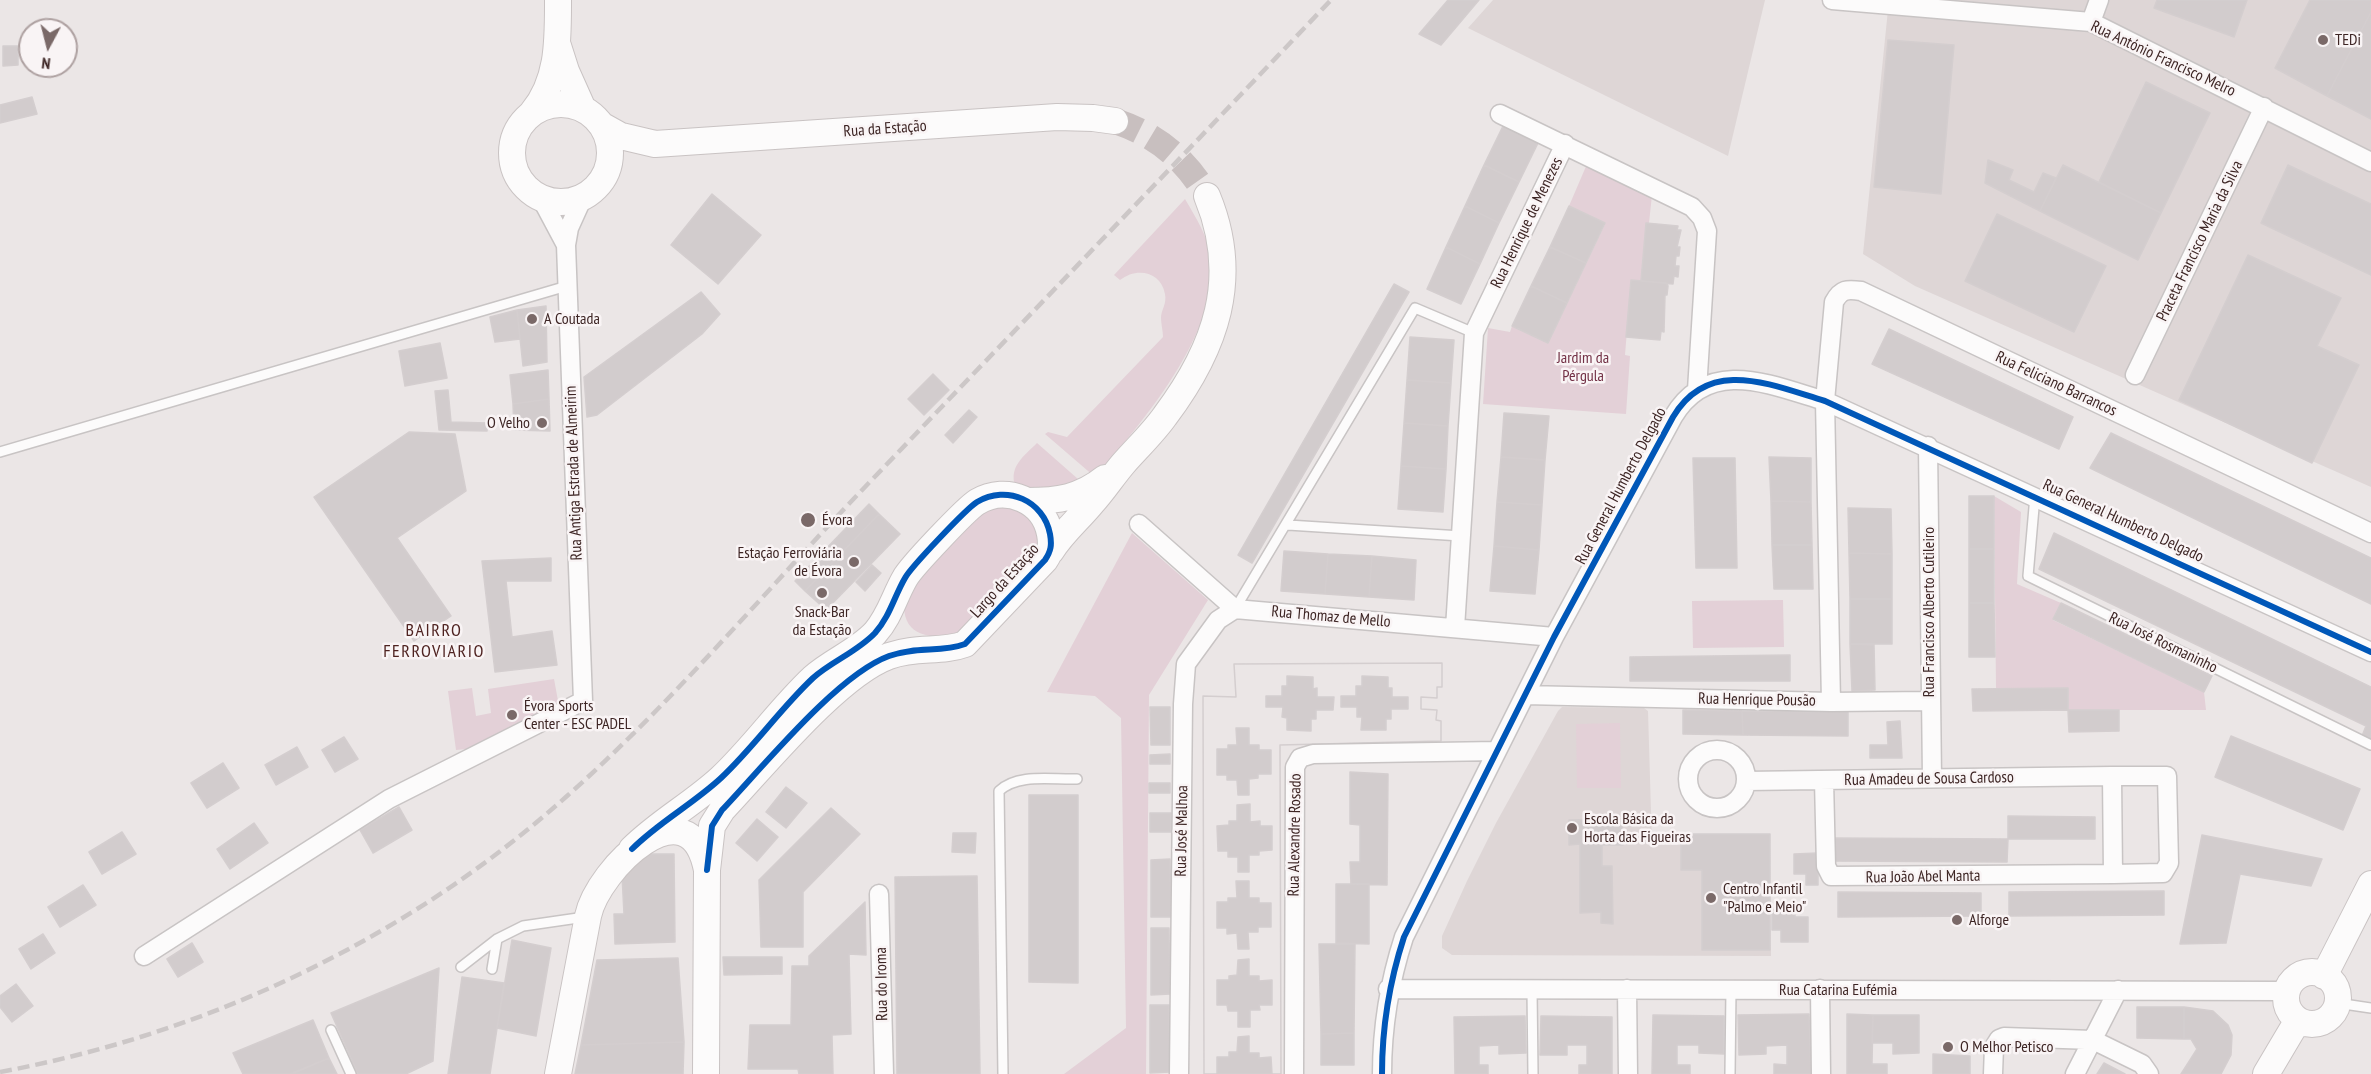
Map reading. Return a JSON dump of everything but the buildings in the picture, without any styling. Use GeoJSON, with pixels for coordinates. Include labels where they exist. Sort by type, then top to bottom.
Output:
{"type":"FeatureCollection","features":[{"type":"Feature","properties":{"kind":"street"},"geometry":{"type":"LineString","coordinates":[[558,0],[558,46],[547,92],[519,128],[512,152],[518,176],[529,190],[541,198],[560,202],[583,196],[593,190],[606,173],[610,148],[603,126],[583,109],[558,46]]}},
{"type":"Feature","properties":{"kind":"street","name":"Rua António Francisco Melro"},"geometry":{"type":"LineString","coordinates":[[1832,0],[2091,22],[2371,162]]}},
{"type":"Feature","properties":{"kind":"street"},"geometry":{"type":"LineString","coordinates":[[2091,22],[2099,0]]}},
{"type":"Feature","properties":{"kind":"street"},"geometry":{"type":"LineString","coordinates":[[532,113],[555,104],[583,109]]}},
{"type":"Feature","properties":{"kind":"street","name":"Praceta Francisco Maria da Silva"},"geometry":{"type":"LineString","coordinates":[[2135,375],[2264,107]]}},
{"type":"Feature","properties":{"kind":"street"},"geometry":{"type":"LineString","coordinates":[[1500,114],[1565,144]]}},
{"type":"Feature","properties":{"kind":"street","name":"Rua da Estação"},"geometry":{"type":"LineString","coordinates":[[606,173],[634,151],[655,144],[1057,117],[1115,121]]}},
{"type":"Feature","properties":{"kind":"street","name":"Rua da Estação"},"geometry":{"type":"LineString","coordinates":[[603,126],[621,135],[655,144]]}},
{"type":"Feature","properties":{"kind":"street","name":"Rua Henrique de Menezes"},"geometry":{"type":"LineString","coordinates":[[1455,628],[1474,333],[1565,144],[1692,207],[1702,218],[1707,231],[1697,390]]}},
{"type":"Feature","properties":{"kind":"street","name":"Rua Antiga Estrada de Almeirim"},"geometry":{"type":"LineString","coordinates":[[144,956],[389,800],[583,701],[566,245],[569,228],[583,196]]}},
{"type":"Feature","properties":{"kind":"street"},"geometry":{"type":"LineString","coordinates":[[1051,551],[1121,465],[1165,417],[1196,368],[1218,314],[1224,282],[1223,257],[1215,215],[1207,196]]}},
{"type":"Feature","properties":{"kind":"street","name":"Rua Antiga Estrada de Almeirim"},"geometry":{"type":"LineString","coordinates":[[541,198],[566,245]]}},
{"type":"Feature","properties":{"kind":"street","name":"Rua Feliciano Barrancos"},"geometry":{"type":"LineString","coordinates":[[1825,401],[1834,302],[1839,293],[1847,289],[1861,291],[2371,533]]}},
{"type":"Feature","properties":{"kind":"street","name":"Rua General Humberto Delgado"},"geometry":{"type":"LineString","coordinates":[[1382,1074],[1383,1021],[1388,989],[1404,937],[1554,637],[1682,402],[1697,390],[1714,382],[1733,379],[1758,381],[1825,401],[1928,446],[2371,652]]}},
{"type":"Feature","properties":{"kind":"street","name":"Rua Henrique Pousão"},"geometry":{"type":"LineString","coordinates":[[1525,695],[1831,702],[1825,401]]}},
{"type":"Feature","properties":{"kind":"street","name":"Rua Francisco Alberto Cutileiro"},"geometry":{"type":"LineString","coordinates":[[1928,446],[1929,701],[1932,778]]}},
{"type":"Feature","properties":{"kind":"street"},"geometry":{"type":"LineString","coordinates":[[558,1074],[594,895],[632,849],[723,776],[813,678],[848,657],[873,634],[886,620],[907,574],[976,503],[1002,494],[1027,501],[1071,498],[1084,493],[1121,465]]}},
{"type":"Feature","properties":{"kind":"street","name":"Largo da Estação"},"geometry":{"type":"LineString","coordinates":[[706,870],[712,826],[722,810],[811,716],[843,686],[881,660],[911,649],[965,645],[1051,551],[1049,529],[1043,514],[1027,501]]}},
{"type":"Feature","properties":{"kind":"street"},"geometry":{"type":"LineString","coordinates":[[1139,524],[1235,609]]}},
{"type":"Feature","properties":{"kind":"street"},"geometry":{"type":"LineString","coordinates":[[901,585],[896,612],[900,622],[912,635],[940,648]]}},
{"type":"Feature","properties":{"kind":"street","name":"Rua Thomaz de Mello"},"geometry":{"type":"LineString","coordinates":[[1235,609],[1554,637]]}},
{"type":"Feature","properties":{"kind":"street","name":"Rua José Malhoa"},"geometry":{"type":"LineString","coordinates":[[1179,1074],[1183,704],[1186,664],[1218,620],[1235,609]]}},
{"type":"Feature","properties":{"kind":"street"},"geometry":{"type":"LineString","coordinates":[[1831,702],[1929,701]]}},
{"type":"Feature","properties":{"kind":"street","name":"Rua Alexandre Rosado"},"geometry":{"type":"LineString","coordinates":[[1294,1074],[1295,767],[1300,758],[1313,754],[1497,751]]}},
{"type":"Feature","properties":{"kind":"street"},"geometry":{"type":"LineString","coordinates":[[2112,776],[2113,874]]}},
{"type":"Feature","properties":{"kind":"street","name":"Rua Amadeu de Sousa Cardoso"},"geometry":{"type":"LineString","coordinates":[[1746,781],[2112,776]]}},
{"type":"Feature","properties":{"kind":"street","name":"Rua João Abel Manta"},"geometry":{"type":"LineString","coordinates":[[1824,780],[1826,866],[1831,876],[2163,873],[2169,863],[2168,776],[2112,776]]}},
{"type":"Feature","properties":{"kind":"street"},"geometry":{"type":"LineString","coordinates":[[632,849],[663,832],[678,832],[692,839],[703,851],[706,870],[706,1074]]}},
{"type":"Feature","properties":{"kind":"street"},"geometry":{"type":"LineString","coordinates":[[2324,976],[2371,884]]}},
{"type":"Feature","properties":{"kind":"street","name":"Rua do Iroma"},"geometry":{"type":"LineString","coordinates":[[879,894],[884,1074]]}},
{"type":"Feature","properties":{"kind":"street"},"geometry":{"type":"LineString","coordinates":[[2306,973],[2324,976],[2333,983],[2337,1003],[2327,1020],[2307,1024],[2298,1020],[2290,1013],[2286,1004],[2287,991],[2296,977],[2306,973]]}},
{"type":"Feature","properties":{"kind":"street","name":"Rua Catarina Eufémia"},"geometry":{"type":"LineString","coordinates":[[1388,989],[2287,991]]}},
{"type":"Feature","properties":{"kind":"street"},"geometry":{"type":"LineString","coordinates":[[1627,989],[1628,1074]]}},
{"type":"Feature","properties":{"kind":"street"},"geometry":{"type":"LineString","coordinates":[[1820,989],[1821,1074]]}},
{"type":"Feature","properties":{"kind":"street"},"geometry":{"type":"LineString","coordinates":[[2075,1074],[2118,990]]}},
{"type":"Feature","properties":{"kind":"street"},"geometry":{"type":"LineString","coordinates":[[2266,1074],[2298,1020]]}},
{"type":"Feature","properties":{"kind":"street"},"geometry":{"type":"LineString","coordinates":[[1993,1074],[1994,1047],[1999,1039],[2093,1040],[2142,1064],[2149,1074]]}},
{"type":"Feature","properties":{"kind":"lane"},"geometry":{"type":"LineString","coordinates":[[0,453],[567,286]]}},
{"type":"Feature","properties":{"kind":"lane"},"geometry":{"type":"LineString","coordinates":[[1235,609],[1415,308],[1474,333]]}},
{"type":"Feature","properties":{"kind":"lane","name":"Rua José Rosmaninho"},"geometry":{"type":"LineString","coordinates":[[2036,496],[2028,576],[2371,745]]}},
{"type":"Feature","properties":{"kind":"lane"},"geometry":{"type":"LineString","coordinates":[[1287,525],[1461,536]]}},
{"type":"Feature","properties":{"kind":"lane"},"geometry":{"type":"LineString","coordinates":[[1002,1074],[999,791],[1007,783],[1020,780],[1077,779]]}},
{"type":"Feature","properties":{"kind":"lane"},"geometry":{"type":"LineString","coordinates":[[460,967],[497,939],[523,926],[588,916]]}},
{"type":"Feature","properties":{"kind":"lane"},"geometry":{"type":"LineString","coordinates":[[492,969],[497,939]]}},
{"type":"Feature","properties":{"kind":"lane"},"geometry":{"type":"LineString","coordinates":[[1532,989],[1533,1074]]}},
{"type":"Feature","properties":{"kind":"lane"},"geometry":{"type":"LineString","coordinates":[[1730,1074],[1731,990]]}},
{"type":"Feature","properties":{"kind":"lane"},"geometry":{"type":"LineString","coordinates":[[2337,1003],[2371,1008]]}},
{"type":"Feature","properties":{"kind":"lane"},"geometry":{"type":"LineString","coordinates":[[331,1030],[351,1074]]}},
{"type":"Feature","properties":{"kind":"shaded area"},"geometry":{"type":"Polygon","coordinates":[[[1493,0],[1765,0],[1728,156],[1468,28],[1493,0]]]}},
{"type":"Feature","properties":{"kind":"shaded area"},"geometry":{"type":"Polygon","coordinates":[[[1889,0],[2371,0],[2371,487],[1915,286],[1863,254],[1889,0]]]}},
{"type":"Feature","properties":{"kind":"shaded area","name":"Escola Básica da Horta das Figueiras"},"geometry":{"type":"Polygon","coordinates":[[[1562,707],[1644,708],[1648,711],[1652,845],[1681,845],[1681,834],[1770,834],[1771,956],[1452,955],[1442,948],[1442,936],[1467,881],[1496,823],[1562,707]]]}},
{"type":"Feature","properties":{"kind":"green space","name":"Jardim da Pérgula"},"geometry":{"type":"Polygon","coordinates":[[[1587,164],[1652,195],[1649,223],[1646,223],[1641,281],[1631,281],[1625,355],[1630,356],[1626,414],[1483,404],[1488,328],[1510,332],[1512,326],[1548,343],[1605,224],[1569,206],[1587,164]]]}},
{"type":"Feature","properties":{"kind":"green space"},"geometry":{"type":"Polygon","coordinates":[[[1185,199],[1204,235],[1211,258],[1210,287],[1203,316],[1174,376],[1134,431],[1095,477],[1045,434],[1048,432],[1067,437],[1163,337],[1161,318],[1165,294],[1159,280],[1140,273],[1133,273],[1120,280],[1114,275],[1185,199]]]}},
{"type":"Feature","properties":{"kind":"green space"},"geometry":{"type":"Polygon","coordinates":[[[1037,443],[1086,486],[1055,497],[1015,486],[1016,467],[1037,443]]]}},
{"type":"Feature","properties":{"kind":"green space"},"geometry":{"type":"Polygon","coordinates":[[[1994,496],[2021,512],[2017,584],[2061,603],[2053,620],[2204,692],[2206,710],[2068,710],[2068,688],[1996,688],[1994,496]]]}},
{"type":"Feature","properties":{"kind":"green space"},"geometry":{"type":"Polygon","coordinates":[[[997,502],[1036,514],[1045,551],[963,637],[938,637],[918,632],[906,619],[905,592],[978,509],[997,502]]]}},
{"type":"Feature","properties":{"kind":"green space"},"geometry":{"type":"Polygon","coordinates":[[[1132,533],[1208,600],[1149,695],[1146,1074],[1064,1074],[1126,1028],[1121,718],[1095,696],[1047,692],[1132,533]]]}},
{"type":"Feature","properties":{"kind":"green space"},"geometry":{"type":"Polygon","coordinates":[[[1783,600],[1784,647],[1693,648],[1692,601],[1783,600]]]}},
{"type":"Feature","properties":{"kind":"green space","name":"Évora Sports Center - ESC PADEL"},"geometry":{"type":"Polygon","coordinates":[[[554,679],[559,706],[467,749],[456,750],[448,691],[472,688],[476,716],[491,713],[488,689],[554,679]]]}},
{"type":"Feature","properties":{"kind":"green space"},"geometry":{"type":"Polygon","coordinates":[[[1620,723],[1621,788],[1577,788],[1576,724],[1620,723]]]}},
{"type":"Feature","properties":{"kind":"tunnel"},"geometry":{"type":"LineString","coordinates":[[1115,121],[1144,133],[1168,150],[1189,170],[1207,196]]}},
{"type":"Feature","properties":{"kind":"railway"},"geometry":{"type":"LineString","coordinates":[[0,1072],[78,1055],[155,1032],[230,1005],[303,973],[441,894],[506,847],[567,796],[645,722],[865,487],[1331,0]]}},
{"type":"Feature","properties":{"kind":"cycle path"},"geometry":{"type":"LineString","coordinates":[[1382,1074],[1387,1005],[1404,937],[1554,637],[1673,417],[1688,398],[1704,387],[1723,381],[1742,380],[1784,388],[1825,401],[2371,652]]}},
{"type":"Feature","properties":{"kind":"cycle path"},"geometry":{"type":"LineString","coordinates":[[632,849],[721,778],[813,678],[875,633],[909,572],[971,507],[989,497],[1000,495],[1023,499],[1032,505],[1046,522],[1050,534],[1049,554],[1045,560],[965,644],[956,647],[909,651],[889,656],[869,666],[824,702],[722,810],[712,826],[707,870]]}},
{"type":"Feature","properties":{"kind":"place","name":"TEDi"},"geometry":{"type":"Point","coordinates":[2323,40]}},
{"type":"Feature","properties":{"kind":"place","name":"A Coutada"},"geometry":{"type":"Point","coordinates":[532,319]}},
{"type":"Feature","properties":{"kind":"place","name":"O Velho"},"geometry":{"type":"Point","coordinates":[542,423]}},
{"type":"Feature","properties":{"kind":"place","name":"Évora"},"geometry":{"type":"Point","coordinates":[808,520]}},
{"type":"Feature","properties":{"kind":"place","name":"Estação Ferroviária de Évora"},"geometry":{"type":"Point","coordinates":[854,562]}},
{"type":"Feature","properties":{"kind":"place","name":"Snack-Bar da Estação"},"geometry":{"type":"Point","coordinates":[822,593]}},
{"type":"Feature","properties":{"kind":"place","name":"Évora Sports Center - ESC PADEL"},"geometry":{"type":"Point","coordinates":[512,715]}},
{"type":"Feature","properties":{"kind":"place","name":"Escola Básica da Horta das Figueiras"},"geometry":{"type":"Point","coordinates":[1572,828]}},
{"type":"Feature","properties":{"kind":"place","name":"Centro Infantil \"Palmo e Meio\""},"geometry":{"type":"Point","coordinates":[1711,898]}},
{"type":"Feature","properties":{"kind":"place","name":"Alforge"},"geometry":{"type":"Point","coordinates":[1957,920]}},
{"type":"Feature","properties":{"kind":"place","name":"O Melhor Petisco"},"geometry":{"type":"Point","coordinates":[1948,1047]}},
{"type":"Feature","properties":{"kind":"district","name":"BAIRRO FERROVIARIO"},"geometry":{"type":"Point","coordinates":[434,641]}}]}
